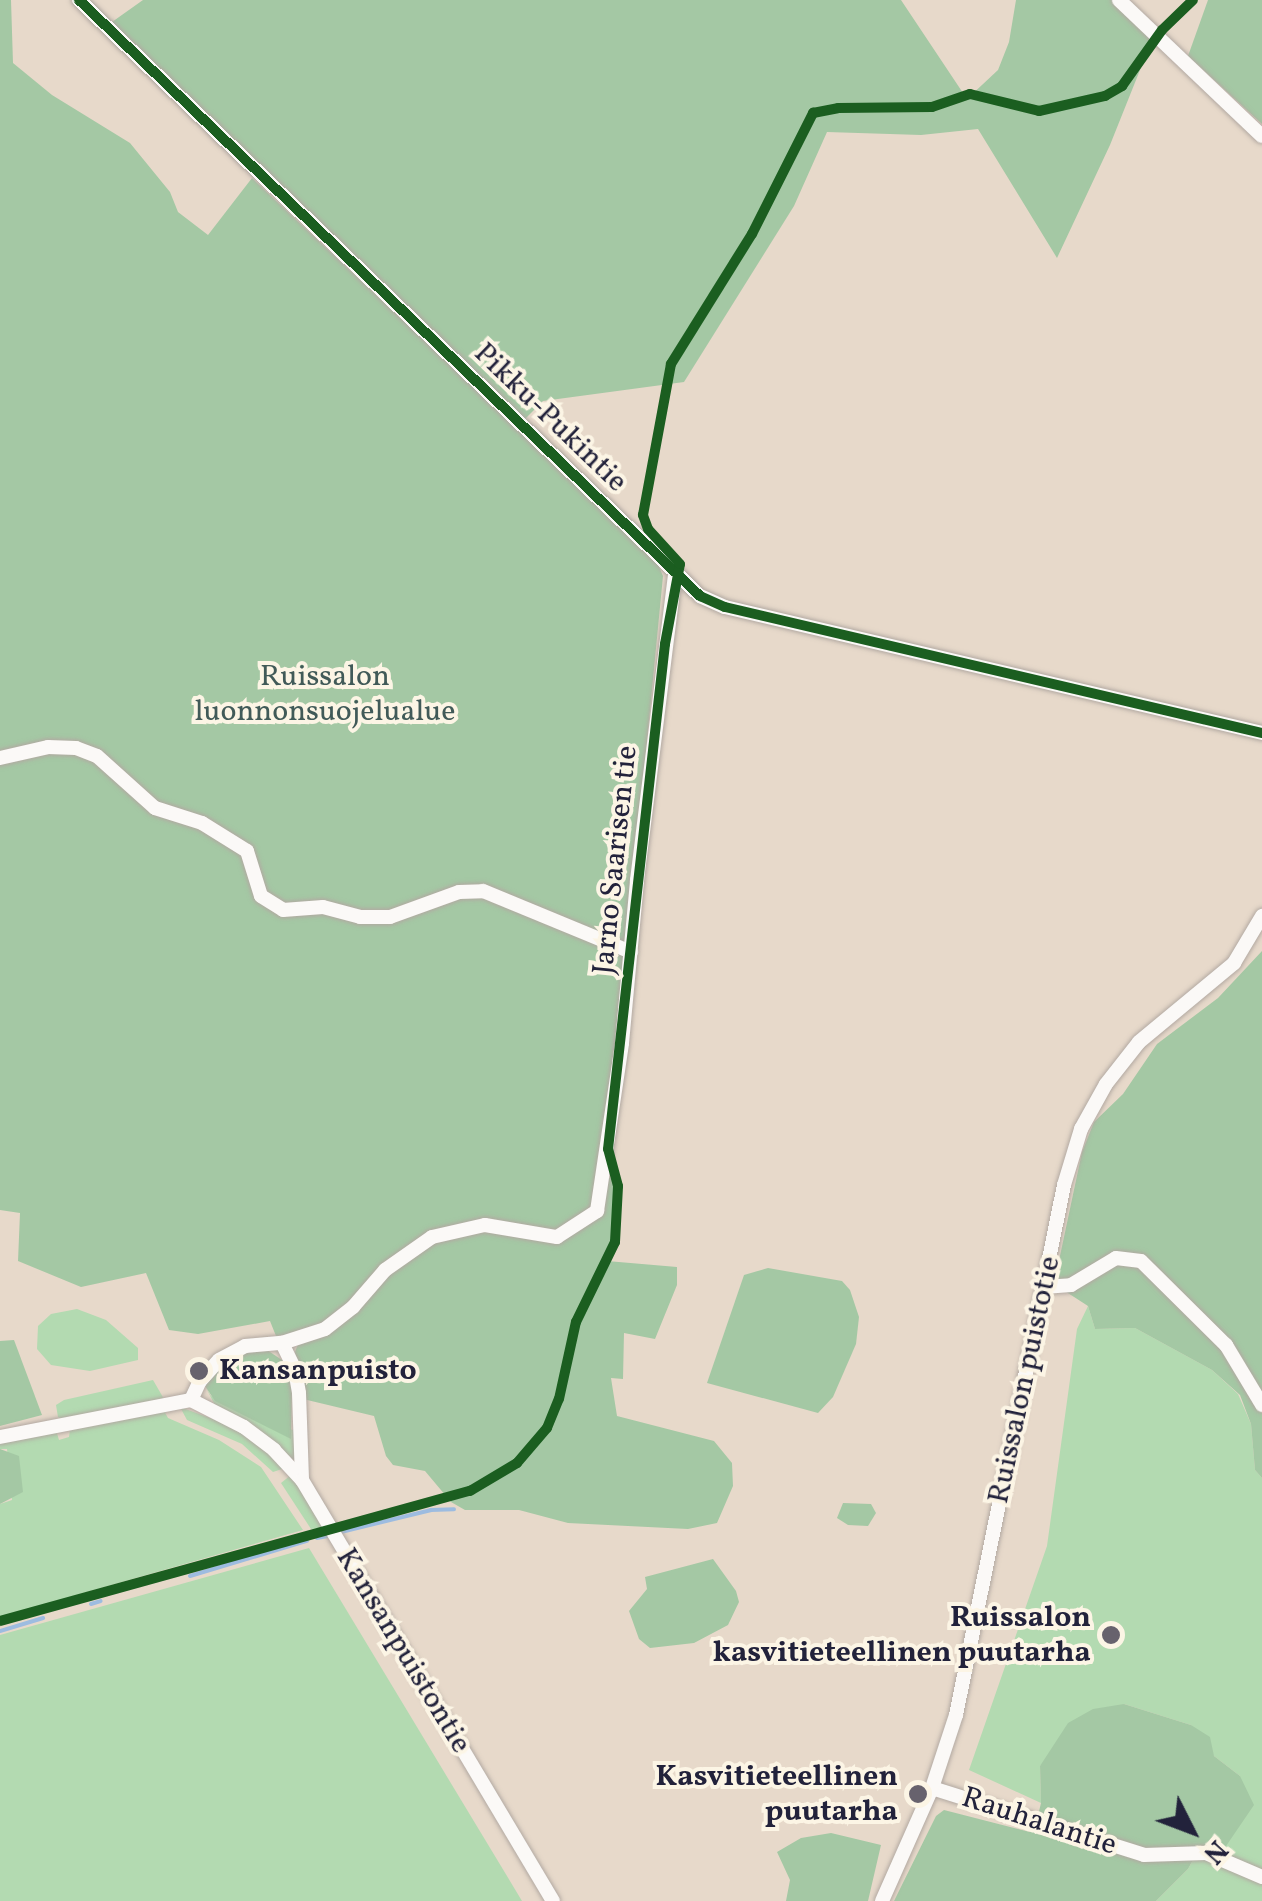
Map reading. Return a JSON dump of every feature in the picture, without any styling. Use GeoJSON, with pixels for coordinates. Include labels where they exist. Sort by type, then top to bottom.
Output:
{"type":"FeatureCollection","features":[{"type":"Feature","properties":{"kind":"street","name":"Pikku-Pukintie"},"geometry":{"type":"LineString","coordinates":[[79,0],[700,596],[725,607],[1262,734]]}},
{"type":"Feature","properties":{"kind":"street"},"geometry":{"type":"LineString","coordinates":[[1120,0],[1262,136]]}},
{"type":"Feature","properties":{"kind":"street","name":"Jarno Saarisen tie"},"geometry":{"type":"LineString","coordinates":[[191,1400],[200,1380],[220,1360],[245,1346],[282,1343],[338,1320],[385,1270],[432,1237],[485,1225],[557,1237],[597,1211],[675,576]]}},
{"type":"Feature","properties":{"kind":"street"},"geometry":{"type":"LineString","coordinates":[[0,758],[48,747],[76,748],[97,756],[155,808],[191,818],[246,851],[261,896],[283,910],[323,907],[360,917],[390,917],[448,895],[483,891],[631,952]]}},
{"type":"Feature","properties":{"kind":"street","name":"Ruissalon puistotie"},"geometry":{"type":"LineString","coordinates":[[882,1901],[932,1788],[956,1716],[1068,1172],[1092,1108],[1115,1072],[1155,1026],[1234,963],[1262,916]]}},
{"type":"Feature","properties":{"kind":"street"},"geometry":{"type":"LineString","coordinates":[[1044,1287],[1072,1285],[1116,1258],[1140,1261],[1226,1346],[1262,1404]]}},
{"type":"Feature","properties":{"kind":"street"},"geometry":{"type":"LineString","coordinates":[[282,1343],[299,1393],[302,1480]]}},
{"type":"Feature","properties":{"kind":"street"},"geometry":{"type":"LineString","coordinates":[[0,1437],[191,1400]]}},
{"type":"Feature","properties":{"kind":"street","name":"Kansanpuistontie"},"geometry":{"type":"LineString","coordinates":[[191,1400],[262,1440],[302,1480],[553,1901]]}},
{"type":"Feature","properties":{"kind":"street","name":"Rauhalantie"},"geometry":{"type":"LineString","coordinates":[[932,1788],[1144,1855],[1206,1853],[1262,1876]]}},
{"type":"Feature","properties":{"kind":"green space","name":"Ruissalon luonnonsuojelualue"},"geometry":{"type":"Polygon","coordinates":[[[0,0],[11,0],[13,63],[52,95],[130,143],[170,192],[178,212],[208,235],[252,178],[656,560],[663,576],[605,1176],[617,1181],[613,1245],[607,1261],[677,1267],[677,1285],[655,1339],[624,1333],[623,1379],[611,1378],[617,1416],[714,1441],[732,1463],[733,1486],[717,1523],[688,1529],[568,1523],[519,1510],[465,1510],[451,1502],[425,1471],[393,1465],[386,1456],[374,1416],[303,1399],[295,1352],[302,1333],[276,1336],[270,1321],[198,1334],[169,1330],[146,1273],[81,1287],[18,1261],[20,1213],[0,1210],[0,0]]]}},
{"type":"Feature","properties":{"kind":"green space"},"geometry":{"type":"Polygon","coordinates":[[[143,0],[901,0],[967,99],[998,70],[1009,42],[1016,0],[1114,0],[1152,40],[1110,145],[1057,258],[978,129],[921,135],[827,132],[794,206],[684,382],[543,401],[523,421],[112,22],[143,0]]]}},
{"type":"Feature","properties":{"kind":"green space"},"geometry":{"type":"Polygon","coordinates":[[[1208,0],[1262,0],[1262,124],[1188,56],[1208,0]]]}},
{"type":"Feature","properties":{"kind":"green space"},"geometry":{"type":"Polygon","coordinates":[[[1262,951],[1262,1478],[1255,1470],[1251,1424],[1240,1395],[1212,1370],[1135,1328],[1095,1329],[1088,1306],[1054,1284],[1082,1152],[1094,1122],[1123,1094],[1157,1044],[1218,998],[1262,951]]]}},
{"type":"Feature","properties":{"kind":"green space"},"geometry":{"type":"Polygon","coordinates":[[[768,1268],[842,1281],[850,1290],[859,1317],[856,1344],[833,1397],[818,1413],[707,1383],[744,1275],[768,1268]]]}},
{"type":"Feature","properties":{"kind":"green space"},"geometry":{"type":"Polygon","coordinates":[[[1088,1306],[1095,1329],[1135,1328],[1212,1370],[1238,1394],[1251,1424],[1255,1470],[1262,1478],[1262,1901],[1156,1901],[1188,1869],[1240,1776],[1214,1756],[1191,1725],[1124,1704],[1040,1766],[1041,1803],[969,1770],[1047,1546],[1077,1329],[1088,1306]]]}},
{"type":"Feature","properties":{"kind":"green space"},"geometry":{"type":"Polygon","coordinates":[[[77,1309],[106,1320],[138,1348],[138,1360],[90,1371],[51,1365],[37,1349],[38,1326],[51,1314],[77,1309]]]}},
{"type":"Feature","properties":{"kind":"green space"},"geometry":{"type":"Polygon","coordinates":[[[14,1340],[42,1415],[0,1426],[0,1341],[14,1340]]]}},
{"type":"Feature","properties":{"kind":"green space"},"geometry":{"type":"Polygon","coordinates":[[[267,1350],[285,1362],[292,1385],[291,1439],[215,1401],[205,1386],[213,1371],[244,1352],[267,1350]]]}},
{"type":"Feature","properties":{"kind":"green space"},"geometry":{"type":"Polygon","coordinates":[[[153,1380],[164,1399],[63,1420],[58,1417],[56,1405],[64,1400],[153,1380]]]}},
{"type":"Feature","properties":{"kind":"green space"},"geometry":{"type":"Polygon","coordinates":[[[205,1386],[211,1396],[295,1431],[295,1461],[259,1430],[217,1409],[205,1386]]]}},
{"type":"Feature","properties":{"kind":"green space"},"geometry":{"type":"Polygon","coordinates":[[[180,1407],[240,1429],[285,1468],[273,1472],[242,1444],[187,1420],[180,1407]]]}},
{"type":"Feature","properties":{"kind":"green space"},"geometry":{"type":"Polygon","coordinates":[[[163,1409],[168,1418],[219,1440],[261,1467],[303,1530],[0,1617],[0,1504],[12,1500],[7,1449],[0,1449],[0,1441],[56,1430],[59,1440],[69,1437],[70,1430],[163,1409]]]}},
{"type":"Feature","properties":{"kind":"green space"},"geometry":{"type":"Polygon","coordinates":[[[0,1449],[19,1456],[23,1492],[0,1504],[0,1449]]]}},
{"type":"Feature","properties":{"kind":"green space"},"geometry":{"type":"Polygon","coordinates":[[[291,1475],[323,1528],[311,1529],[281,1483],[291,1475]]]}},
{"type":"Feature","properties":{"kind":"green space"},"geometry":{"type":"Polygon","coordinates":[[[843,1503],[871,1504],[876,1513],[868,1526],[848,1525],[837,1518],[843,1503]]]}},
{"type":"Feature","properties":{"kind":"green space"},"geometry":{"type":"Polygon","coordinates":[[[309,1548],[522,1901],[0,1901],[0,1635],[309,1548]]]}},
{"type":"Feature","properties":{"kind":"green space"},"geometry":{"type":"Polygon","coordinates":[[[713,1559],[736,1591],[739,1602],[728,1625],[694,1643],[650,1648],[639,1639],[629,1611],[647,1589],[645,1577],[713,1559]]]}},
{"type":"Feature","properties":{"kind":"green space"},"geometry":{"type":"Polygon","coordinates":[[[1124,1704],[1191,1725],[1210,1737],[1214,1756],[1240,1776],[1254,1805],[1224,1849],[1200,1847],[1188,1869],[1156,1901],[894,1901],[936,1816],[944,1810],[1030,1832],[1035,1828],[1041,1803],[1040,1766],[1068,1723],[1093,1709],[1124,1704]]]}},
{"type":"Feature","properties":{"kind":"green space"},"geometry":{"type":"Polygon","coordinates":[[[831,1833],[881,1845],[868,1901],[786,1901],[790,1880],[777,1852],[801,1838],[831,1833]]]}},
{"type":"Feature","properties":{"kind":"waterway"},"geometry":{"type":"LineString","coordinates":[[341,1532],[431,1510],[454,1509]]}},
{"type":"Feature","properties":{"kind":"waterway"},"geometry":{"type":"LineString","coordinates":[[317,1538],[328,1536]]}},
{"type":"Feature","properties":{"kind":"waterway"},"geometry":{"type":"LineString","coordinates":[[190,1576],[307,1541]]}},
{"type":"Feature","properties":{"kind":"waterway"},"geometry":{"type":"LineString","coordinates":[[91,1604],[101,1601]]}},
{"type":"Feature","properties":{"kind":"waterway"},"geometry":{"type":"LineString","coordinates":[[0,1631],[43,1618]]}},
{"type":"Feature","properties":{"kind":"cycle path"},"geometry":{"type":"LineString","coordinates":[[79,0],[700,596],[725,607],[1262,733]]}},
{"type":"Feature","properties":{"kind":"cycle path"},"geometry":{"type":"LineString","coordinates":[[0,1621],[470,1491],[517,1463],[547,1428],[559,1399],[576,1322],[615,1242],[618,1186],[608,1149],[665,644],[680,564],[648,529],[643,515],[671,364],[752,234],[813,113],[838,108],[932,107],[970,94],[1039,111],[1105,96],[1122,86],[1162,30],[1193,0]]}},
{"type":"Feature","properties":{"kind":"place","name":"Kansanpuisto"},"geometry":{"type":"Point","coordinates":[199,1371]}},
{"type":"Feature","properties":{"kind":"place","name":"Ruissalon kasvitieteellinen puutarha"},"geometry":{"type":"Point","coordinates":[1111,1635]}},
{"type":"Feature","properties":{"kind":"place","name":"Kasvitieteellinen puutarha"},"geometry":{"type":"Point","coordinates":[918,1794]}}]}
